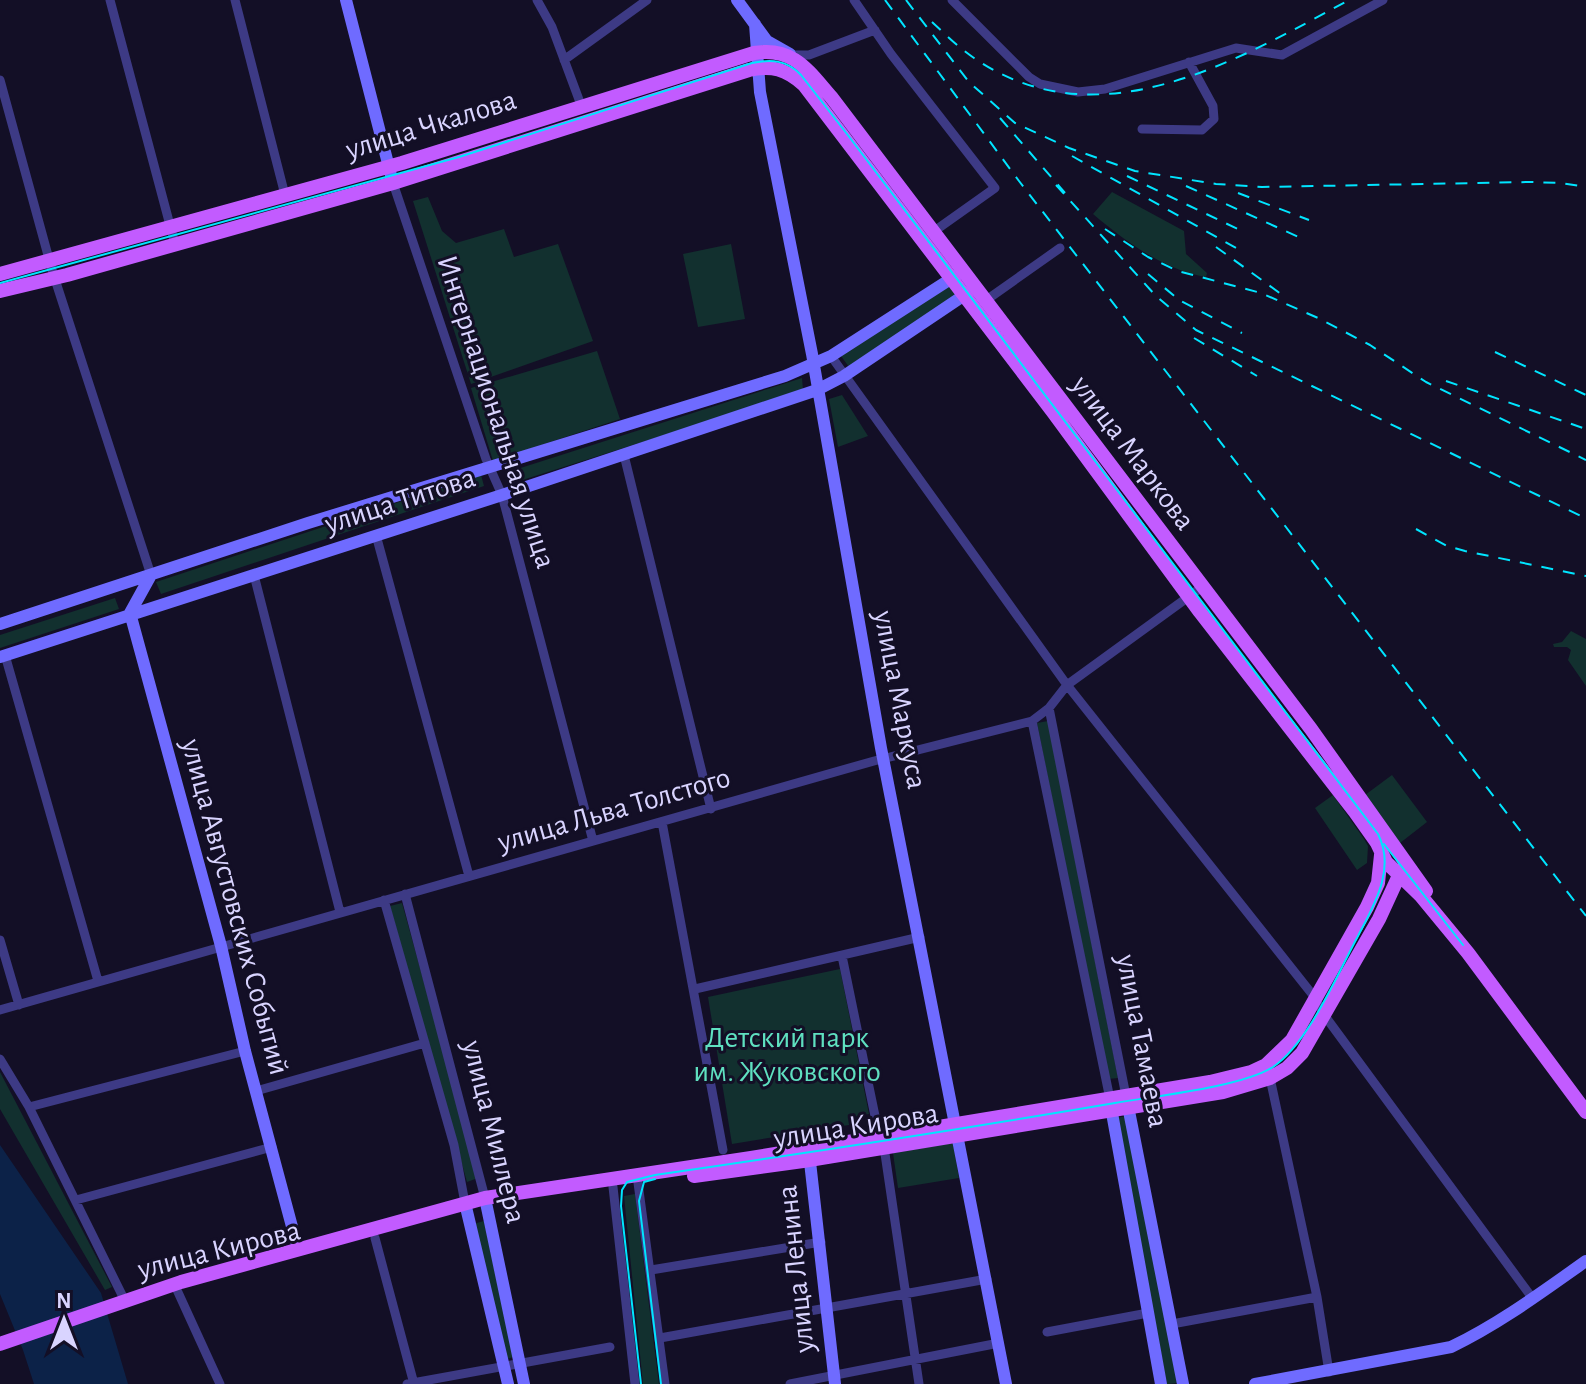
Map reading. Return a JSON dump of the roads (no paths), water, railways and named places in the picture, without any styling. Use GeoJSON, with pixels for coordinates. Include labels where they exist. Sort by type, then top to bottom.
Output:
{"type":"FeatureCollection","features":[{"type":"Feature","properties":{"kind":"main road","name":"улица Чкалова"},"geometry":{"type":"LineString","coordinates":[[0,274],[389,166],[759,52],[791,55]]}},
{"type":"Feature","properties":{"kind":"main road","name":"улица Маркова"},"geometry":{"type":"LineString","coordinates":[[791,55],[832,98],[933,232],[957,275]]}},
{"type":"Feature","properties":{"kind":"main road","name":"улица Чкалова"},"geometry":{"type":"LineString","coordinates":[[0,291],[393,183],[760,68]]}},
{"type":"Feature","properties":{"kind":"main road","name":"улица Маркова"},"geometry":{"type":"LineString","coordinates":[[760,68],[788,71],[804,85],[957,275],[1189,597],[1355,812],[1381,853],[1468,953],[1586,1112]]}},
{"type":"Feature","properties":{"kind":"main road","name":"улица Маркова"},"geometry":{"type":"LineString","coordinates":[[970,292],[985,301],[1311,729],[1465,942],[1468,953]]}},
{"type":"Feature","properties":{"kind":"main road","name":"улица Кирова"},"geometry":{"type":"LineString","coordinates":[[486,1202],[613,1187],[1111,1105],[1251,1072],[1266,1065],[1292,1040],[1316,1000],[1373,895],[1381,871],[1381,853]]}},
{"type":"Feature","properties":{"kind":"main road","name":"улица Кирова"},"geometry":{"type":"LineString","coordinates":[[1128,1102],[1223,1092],[1270,1078],[1287,1068],[1302,1053],[1325,1016],[1389,899],[1400,875],[1402,858]]}},
{"type":"Feature","properties":{"kind":"main road"},"geometry":{"type":"LineString","coordinates":[[1389,899],[1409,890],[1421,896]]}},
{"type":"Feature","properties":{"kind":"main road","name":"улица Кирова"},"geometry":{"type":"LineString","coordinates":[[122,1300],[154,1296],[299,1253],[375,1238],[486,1202],[809,1154],[884,1147],[957,1130]]}},
{"type":"Feature","properties":{"kind":"main road","name":"улица Кирова"},"geometry":{"type":"LineString","coordinates":[[122,1300],[466,1208]]}},
{"type":"Feature","properties":{"kind":"main road"},"geometry":{"type":"LineString","coordinates":[[0,1344],[122,1300]]}},
{"type":"Feature","properties":{"kind":"street"},"geometry":{"type":"LineString","coordinates":[[110,0],[175,244]]}},
{"type":"Feature","properties":{"kind":"street"},"geometry":{"type":"LineString","coordinates":[[235,0],[285,195]]}},
{"type":"Feature","properties":{"kind":"street","name":"Интернациональная улица"},"geometry":{"type":"LineString","coordinates":[[346,0],[393,183],[502,495],[593,841]]}},
{"type":"Feature","properties":{"kind":"street"},"geometry":{"type":"LineString","coordinates":[[537,0],[552,27],[581,105]]}},
{"type":"Feature","properties":{"kind":"street"},"geometry":{"type":"LineString","coordinates":[[564,60],[647,0]]}},
{"type":"Feature","properties":{"kind":"street","name":"улица Маркова"},"geometry":{"type":"LineString","coordinates":[[737,0],[767,41],[791,55]]}},
{"type":"Feature","properties":{"kind":"street"},"geometry":{"type":"LineString","coordinates":[[854,0],[995,188],[933,232]]}},
{"type":"Feature","properties":{"kind":"street"},"geometry":{"type":"LineString","coordinates":[[952,0],[1029,77],[1061,90],[1105,89],[1236,48],[1282,55],[1383,0]]}},
{"type":"Feature","properties":{"kind":"street","name":"улица Маркуса"},"geometry":{"type":"LineString","coordinates":[[755,24],[760,92],[814,366],[884,759],[1006,1384]]}},
{"type":"Feature","properties":{"kind":"street","name":"улица Чкалова"},"geometry":{"type":"LineString","coordinates":[[791,55],[809,55],[875,30]]}},
{"type":"Feature","properties":{"kind":"street"},"geometry":{"type":"LineString","coordinates":[[1142,129],[1202,130],[1214,119],[1213,106],[1189,62]]}},
{"type":"Feature","properties":{"kind":"street"},"geometry":{"type":"LineString","coordinates":[[0,80],[50,262],[151,575],[130,613]]}},
{"type":"Feature","properties":{"kind":"street"},"geometry":{"type":"LineString","coordinates":[[985,301],[1060,248]]}},
{"type":"Feature","properties":{"kind":"street","name":"улица Титова"},"geometry":{"type":"LineString","coordinates":[[0,624],[308,523],[814,366],[957,275]]}},
{"type":"Feature","properties":{"kind":"street","name":"улица Титова"},"geometry":{"type":"LineString","coordinates":[[2,656],[817,390],[844,376],[970,292]]}},
{"type":"Feature","properties":{"kind":"street"},"geometry":{"type":"LineString","coordinates":[[831,356],[1067,685],[1316,1000],[1533,1299]]}},
{"type":"Feature","properties":{"kind":"street"},"geometry":{"type":"LineString","coordinates":[[624,455],[711,809]]}},
{"type":"Feature","properties":{"kind":"street"},"geometry":{"type":"LineString","coordinates":[[376,535],[469,876]]}},
{"type":"Feature","properties":{"kind":"street"},"geometry":{"type":"LineString","coordinates":[[254,575],[340,912]]}},
{"type":"Feature","properties":{"kind":"street","name":"улица Льва Толстого"},"geometry":{"type":"LineString","coordinates":[[0,1010],[884,759],[1032,721],[1049,708],[1067,685],[1202,587]]}},
{"type":"Feature","properties":{"kind":"street","name":"улица Августовских Событий"},"geometry":{"type":"LineString","coordinates":[[130,613],[221,946],[245,1051],[299,1253]]}},
{"type":"Feature","properties":{"kind":"street"},"geometry":{"type":"LineString","coordinates":[[2,656],[98,981]]}},
{"type":"Feature","properties":{"kind":"street","name":"улица Тамаева"},"geometry":{"type":"LineString","coordinates":[[1049,708],[1183,1384]]}},
{"type":"Feature","properties":{"kind":"street","name":"улица Тамаева"},"geometry":{"type":"LineString","coordinates":[[1032,721],[1111,1105],[1161,1384]]}},
{"type":"Feature","properties":{"kind":"street"},"geometry":{"type":"LineString","coordinates":[[662,822],[723,1150]]}},
{"type":"Feature","properties":{"kind":"street","name":"улица Миллера"},"geometry":{"type":"LineString","coordinates":[[405,894],[486,1202],[524,1384]]}},
{"type":"Feature","properties":{"kind":"street","name":"улица Миллера"},"geometry":{"type":"LineString","coordinates":[[384,900],[454,1145],[508,1384]]}},
{"type":"Feature","properties":{"kind":"street"},"geometry":{"type":"LineString","coordinates":[[695,989],[920,937]]}},
{"type":"Feature","properties":{"kind":"street"},"geometry":{"type":"LineString","coordinates":[[0,940],[19,1005]]}},
{"type":"Feature","properties":{"kind":"street"},"geometry":{"type":"LineString","coordinates":[[842,956],[875,1116]]}},
{"type":"Feature","properties":{"kind":"street"},"geometry":{"type":"LineString","coordinates":[[256,1091],[425,1043]]}},
{"type":"Feature","properties":{"kind":"street"},"geometry":{"type":"LineString","coordinates":[[29,1107],[245,1051]]}},
{"type":"Feature","properties":{"kind":"street"},"geometry":{"type":"LineString","coordinates":[[0,1059],[29,1107],[122,1300]]}},
{"type":"Feature","properties":{"kind":"street"},"geometry":{"type":"LineString","coordinates":[[1270,1078],[1317,1297],[1329,1372]]}},
{"type":"Feature","properties":{"kind":"street"},"geometry":{"type":"LineString","coordinates":[[76,1200],[272,1147]]}},
{"type":"Feature","properties":{"kind":"street"},"geometry":{"type":"LineString","coordinates":[[884,1147],[919,1384]]}},
{"type":"Feature","properties":{"kind":"street","name":"улица Ленина"},"geometry":{"type":"LineString","coordinates":[[809,1154],[835,1380]]}},
{"type":"Feature","properties":{"kind":"street"},"geometry":{"type":"LineString","coordinates":[[638,1183],[665,1384]]}},
{"type":"Feature","properties":{"kind":"street"},"geometry":{"type":"LineString","coordinates":[[613,1187],[635,1384]]}},
{"type":"Feature","properties":{"kind":"street"},"geometry":{"type":"LineString","coordinates":[[375,1238],[412,1383],[610,1347]]}},
{"type":"Feature","properties":{"kind":"street"},"geometry":{"type":"LineString","coordinates":[[651,1270],[821,1242]]}},
{"type":"Feature","properties":{"kind":"street"},"geometry":{"type":"LineString","coordinates":[[1255,1384],[1302,1380],[1451,1347],[1533,1299],[1586,1261]]}},
{"type":"Feature","properties":{"kind":"street"},"geometry":{"type":"LineString","coordinates":[[660,1338],[987,1279]]}},
{"type":"Feature","properties":{"kind":"street"},"geometry":{"type":"LineString","coordinates":[[177,1290],[220,1384]]}},
{"type":"Feature","properties":{"kind":"street"},"geometry":{"type":"LineString","coordinates":[[1172,1324],[1317,1297]]}},
{"type":"Feature","properties":{"kind":"street"},"geometry":{"type":"LineString","coordinates":[[1047,1332],[1148,1313]]}},
{"type":"Feature","properties":{"kind":"street"},"geometry":{"type":"LineString","coordinates":[[790,1384],[835,1380],[915,1359],[999,1343]]}},
{"type":"Feature","properties":{"kind":"water"},"geometry":{"type":"Polygon","coordinates":[[[0,1145],[101,1293],[128,1384],[34,1384],[0,1294],[0,1145]]]}},
{"type":"Feature","properties":{"kind":"tram line"},"geometry":{"type":"LineString","coordinates":[[0,283],[459,157],[752,63],[772,61],[784,64],[801,75],[847,134],[1378,834],[1383,847],[1384,873],[1370,912],[1310,1025],[1286,1056],[1259,1074],[1174,1094],[655,1175],[627,1182],[622,1190],[621,1206],[641,1384]]}},
{"type":"Feature","properties":{"kind":"tram line"},"geometry":{"type":"LineString","coordinates":[[1384,844],[1463,945]]}},
{"type":"Feature","properties":{"kind":"tram line"},"geometry":{"type":"LineString","coordinates":[[655,1179],[644,1182],[639,1201],[661,1384]]}},
{"type":"Feature","properties":{"kind":"railway"},"geometry":{"type":"LineString","coordinates":[[885,0],[1019,181],[1586,916]]}},
{"type":"Feature","properties":{"kind":"railway"},"geometry":{"type":"LineString","coordinates":[[906,0],[969,82],[1015,123],[1069,148],[1135,171],[1216,184],[1262,187],[1530,182],[1586,187]]}},
{"type":"Feature","properties":{"kind":"railway"},"geometry":{"type":"LineString","coordinates":[[932,22],[974,58],[1021,82],[1069,93],[1117,93],[1166,84],[1213,68],[1349,0]]}},
{"type":"Feature","properties":{"kind":"railway"},"geometry":{"type":"LineString","coordinates":[[1000,118],[1065,193]]}},
{"type":"Feature","properties":{"kind":"railway"},"geometry":{"type":"LineString","coordinates":[[1072,156],[1236,248]]}},
{"type":"Feature","properties":{"kind":"railway"},"geometry":{"type":"LineString","coordinates":[[1127,176],[1246,233]]}},
{"type":"Feature","properties":{"kind":"railway"},"geometry":{"type":"LineString","coordinates":[[1056,185],[1155,295],[1196,330],[1585,518]]}},
{"type":"Feature","properties":{"kind":"railway"},"geometry":{"type":"LineString","coordinates":[[1186,186],[1303,239]]}},
{"type":"Feature","properties":{"kind":"railway"},"geometry":{"type":"LineString","coordinates":[[1238,193],[1309,220]]}},
{"type":"Feature","properties":{"kind":"railway"},"geometry":{"type":"LineString","coordinates":[[1105,229],[1148,257],[1178,271],[1261,293],[1318,318],[1370,345],[1426,382],[1586,460]]}},
{"type":"Feature","properties":{"kind":"railway"},"geometry":{"type":"LineString","coordinates":[[1216,247],[1281,294]]}},
{"type":"Feature","properties":{"kind":"railway"},"geometry":{"type":"LineString","coordinates":[[1148,274],[1179,300],[1242,333]]}},
{"type":"Feature","properties":{"kind":"railway"},"geometry":{"type":"LineString","coordinates":[[1194,338],[1257,376]]}},
{"type":"Feature","properties":{"kind":"railway"},"geometry":{"type":"LineString","coordinates":[[1495,352],[1586,395]]}},
{"type":"Feature","properties":{"kind":"railway"},"geometry":{"type":"LineString","coordinates":[[1446,381],[1586,429]]}},
{"type":"Feature","properties":{"kind":"railway"},"geometry":{"type":"LineString","coordinates":[[1416,529],[1447,546],[1465,551],[1586,576]]}},
{"type":"Feature","properties":{"kind":"park label","name":"Детский парк им. Жуковского"},"geometry":{"type":"Point","coordinates":[787,1055]}}]}
